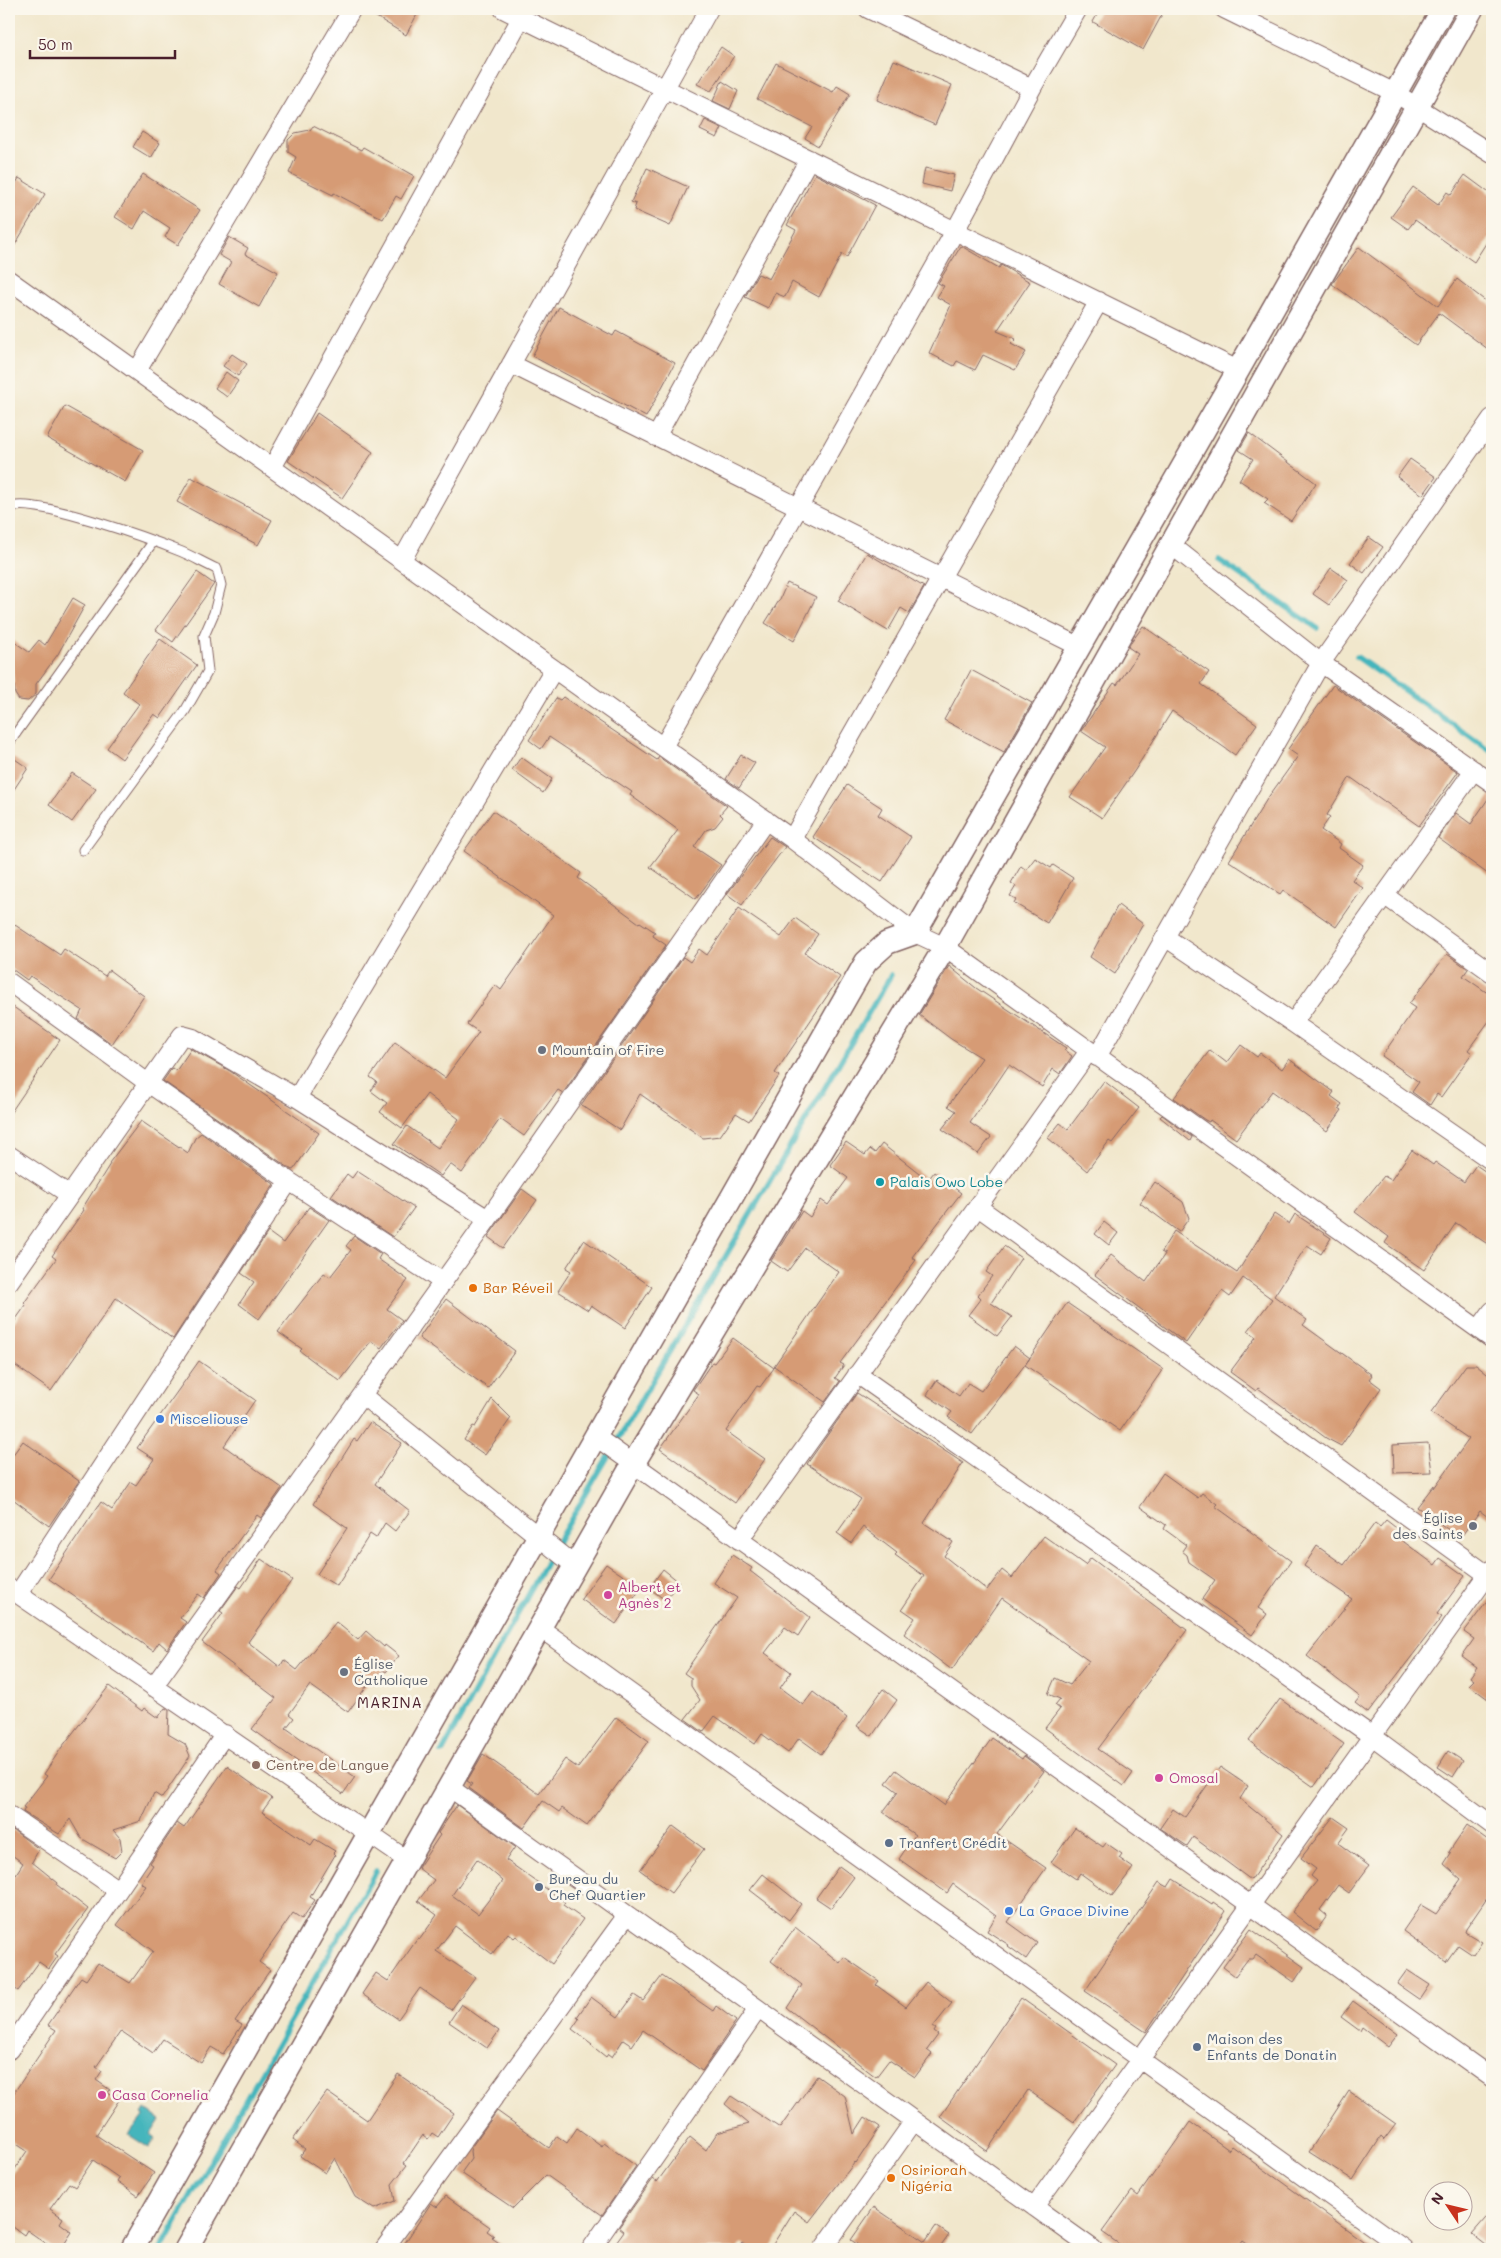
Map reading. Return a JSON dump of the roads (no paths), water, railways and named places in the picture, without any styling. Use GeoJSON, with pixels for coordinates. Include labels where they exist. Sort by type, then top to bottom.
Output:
{"type":"FeatureCollection","features":[{"type":"Feature","properties":{"kind":"street"},"geometry":{"type":"LineString","coordinates":[[137,371],[352,9]]}},
{"type":"Feature","properties":{"kind":"street"},"geometry":{"type":"LineString","coordinates":[[503,9],[1238,370]]}},
{"type":"Feature","properties":{"kind":"street"},"geometry":{"type":"LineString","coordinates":[[402,560],[709,9]]}},
{"type":"Feature","properties":{"kind":"street"},"geometry":{"type":"LineString","coordinates":[[868,9],[1032,88]]}},
{"type":"Feature","properties":{"kind":"street"},"geometry":{"type":"LineString","coordinates":[[663,747],[955,231],[1032,88],[1078,9]]}},
{"type":"Feature","properties":{"kind":"street"},"geometry":{"type":"LineString","coordinates":[[1224,9],[1395,93],[1492,154]]}},
{"type":"Feature","properties":{"kind":"street"},"geometry":{"type":"LineString","coordinates":[[132,2249],[370,1835],[866,962],[888,943],[915,933],[1443,9]]}},
{"type":"Feature","properties":{"kind":"street"},"geometry":{"type":"LineString","coordinates":[[186,2249],[633,1464],[945,947],[1472,9]]}},
{"type":"Feature","properties":{"kind":"street"},"geometry":{"type":"LineString","coordinates":[[272,468],[521,18]]}},
{"type":"Feature","properties":{"kind":"street"},"geometry":{"type":"LineString","coordinates":[[656,437],[809,159]]}},
{"type":"Feature","properties":{"kind":"street"},"geometry":{"type":"LineString","coordinates":[[9,280],[766,820],[915,933],[945,947],[1486,1334],[1492,1311]]}},
{"type":"Feature","properties":{"kind":"street"},"geometry":{"type":"LineString","coordinates":[[792,839],[1099,301]]}},
{"type":"Feature","properties":{"kind":"street"},"geometry":{"type":"LineString","coordinates":[[511,364],[941,580],[1080,647]]}},
{"type":"Feature","properties":{"kind":"street"},"geometry":{"type":"LineString","coordinates":[[739,1540],[978,1207],[1093,1054],[1165,938],[1321,663],[1492,418]]}},
{"type":"Feature","properties":{"kind":"street"},"geometry":{"type":"LineString","coordinates":[[1152,519],[1321,663],[1492,783]]}},
{"type":"Feature","properties":{"kind":"street"},"geometry":{"type":"LineString","coordinates":[[297,1098],[554,669]]}},
{"type":"Feature","properties":{"kind":"street"},"geometry":{"type":"LineString","coordinates":[[1293,1023],[1474,770]]}},
{"type":"Feature","properties":{"kind":"street"},"geometry":{"type":"LineString","coordinates":[[153,1687],[488,1219],[766,820]]}},
{"type":"Feature","properties":{"kind":"street"},"geometry":{"type":"LineString","coordinates":[[1384,895],[1492,973]]}},
{"type":"Feature","properties":{"kind":"street"},"geometry":{"type":"LineString","coordinates":[[1165,938],[1293,1023],[1492,1161]]}},
{"type":"Feature","properties":{"kind":"street"},"geometry":{"type":"LineString","coordinates":[[9,982],[148,1083],[289,1181],[443,1282]]}},
{"type":"Feature","properties":{"kind":"street"},"geometry":{"type":"LineString","coordinates":[[9,1282],[182,1035],[194,1038],[297,1098],[488,1219]]}},
{"type":"Feature","properties":{"kind":"street"},"geometry":{"type":"LineString","coordinates":[[9,1154],[70,1195]]}},
{"type":"Feature","properties":{"kind":"street"},"geometry":{"type":"LineString","coordinates":[[289,1181],[13,1591],[407,1860]]}},
{"type":"Feature","properties":{"kind":"street"},"geometry":{"type":"LineString","coordinates":[[978,1207],[1491,1574],[1372,1736],[1034,2207]]}},
{"type":"Feature","properties":{"kind":"street"},"geometry":{"type":"LineString","coordinates":[[857,1374],[1372,1736],[1492,1824]]}},
{"type":"Feature","properties":{"kind":"street"},"geometry":{"type":"LineString","coordinates":[[362,1395],[575,1566]]}},
{"type":"Feature","properties":{"kind":"street"},"geometry":{"type":"LineString","coordinates":[[596,1437],[1492,2078]]}},
{"type":"Feature","properties":{"kind":"street"},"geometry":{"type":"LineString","coordinates":[[540,1628],[1404,2249]]}},
{"type":"Feature","properties":{"kind":"street"},"geometry":{"type":"LineString","coordinates":[[12,2039],[118,1890],[225,1734]]}},
{"type":"Feature","properties":{"kind":"street"},"geometry":{"type":"LineString","coordinates":[[449,1787],[1093,2249]]}},
{"type":"Feature","properties":{"kind":"street"},"geometry":{"type":"LineString","coordinates":[[9,1815],[118,1890]]}},
{"type":"Feature","properties":{"kind":"street"},"geometry":{"type":"LineString","coordinates":[[384,2249],[627,1915]]}},
{"type":"Feature","properties":{"kind":"street"},"geometry":{"type":"LineString","coordinates":[[590,2249],[758,2009]]}},
{"type":"Feature","properties":{"kind":"street"},"geometry":{"type":"LineString","coordinates":[[823,2249],[914,2121]]}},
{"type":"Feature","properties":{"kind":"lane"},"geometry":{"type":"LineString","coordinates":[[9,508],[12,506],[28,506],[71,514],[153,542],[183,553],[217,569],[221,585],[214,613],[204,636],[208,671],[185,711],[83,850]]}},
{"type":"Feature","properties":{"kind":"lane"},"geometry":{"type":"LineString","coordinates":[[9,743],[153,542]]}},
{"type":"Feature","properties":{"kind":"water"},"geometry":{"type":"Polygon","coordinates":[[[145,2109],[160,2120],[151,2134],[156,2138],[149,2148],[129,2135],[144,2115],[142,2114],[145,2109]]]}},
{"type":"Feature","properties":{"kind":"waterway"},"geometry":{"type":"LineString","coordinates":[[1219,560],[1317,628]]}},
{"type":"Feature","properties":{"kind":"waterway"},"geometry":{"type":"LineString","coordinates":[[1357,657],[1492,752]]}},
{"type":"Feature","properties":{"kind":"waterway"},"geometry":{"type":"LineString","coordinates":[[442,1752],[553,1550],[891,975]]}},
{"type":"Feature","properties":{"kind":"waterway"},"geometry":{"type":"LineString","coordinates":[[161,2249],[376,1871]]}},
{"type":"Feature","properties":{"kind":"place","name":"Mountain of Fire"},"geometry":{"type":"Point","coordinates":[542,1050]}},
{"type":"Feature","properties":{"kind":"place","name":"Palais Owo Lobe"},"geometry":{"type":"Point","coordinates":[880,1182]}},
{"type":"Feature","properties":{"kind":"place","name":"Bar Réveil"},"geometry":{"type":"Point","coordinates":[473,1288]}},
{"type":"Feature","properties":{"kind":"place","name":"Misceliouse"},"geometry":{"type":"Point","coordinates":[160,1419]}},
{"type":"Feature","properties":{"kind":"place","name":"Église des Saints"},"geometry":{"type":"Point","coordinates":[1473,1526]}},
{"type":"Feature","properties":{"kind":"place","name":"Albert et Agnès 2"},"geometry":{"type":"Point","coordinates":[608,1595]}},
{"type":"Feature","properties":{"kind":"place","name":"Église Catholique"},"geometry":{"type":"Point","coordinates":[344,1672]}},
{"type":"Feature","properties":{"kind":"place","name":"Centre de Langue"},"geometry":{"type":"Point","coordinates":[256,1765]}},
{"type":"Feature","properties":{"kind":"place","name":"Omosal"},"geometry":{"type":"Point","coordinates":[1159,1778]}},
{"type":"Feature","properties":{"kind":"place","name":"Tranfert Crédit"},"geometry":{"type":"Point","coordinates":[889,1843]}},
{"type":"Feature","properties":{"kind":"place","name":"Bureau du Chef Quartier"},"geometry":{"type":"Point","coordinates":[539,1887]}},
{"type":"Feature","properties":{"kind":"place","name":"La Grace Divine"},"geometry":{"type":"Point","coordinates":[1009,1911]}},
{"type":"Feature","properties":{"kind":"place","name":"Maison des Enfants de Donatin"},"geometry":{"type":"Point","coordinates":[1197,2047]}},
{"type":"Feature","properties":{"kind":"place","name":"Casa Cornelia"},"geometry":{"type":"Point","coordinates":[102,2095]}},
{"type":"Feature","properties":{"kind":"place","name":"Osiriorah Nigéria"},"geometry":{"type":"Point","coordinates":[891,2178]}},
{"type":"Feature","properties":{"kind":"district","name":"MARINA"},"geometry":{"type":"Point","coordinates":[390,1703]}}]}
